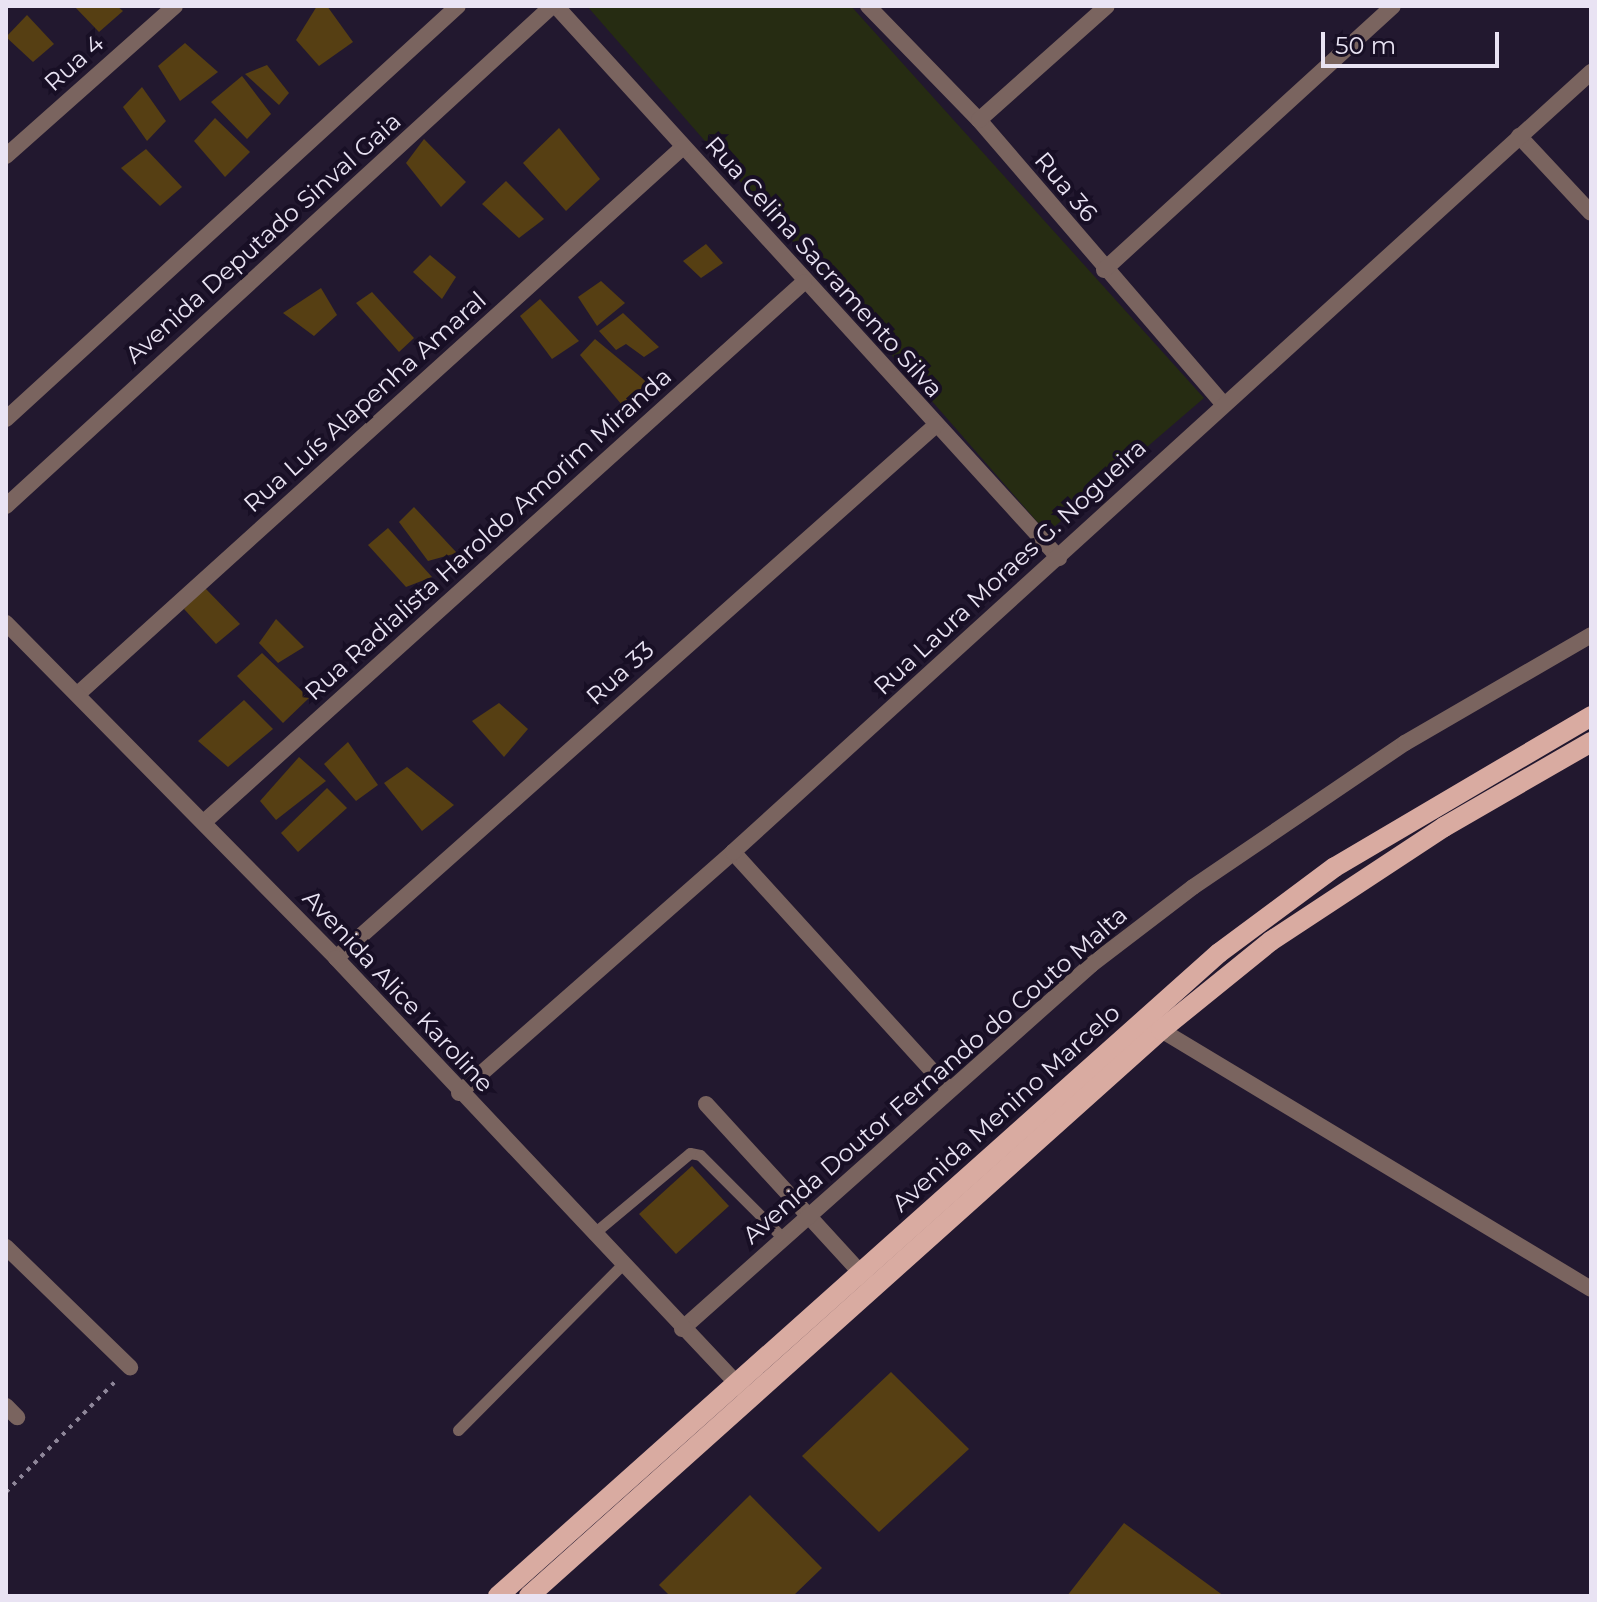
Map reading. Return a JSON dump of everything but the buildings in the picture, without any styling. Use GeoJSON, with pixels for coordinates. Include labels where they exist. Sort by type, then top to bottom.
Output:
{"type":"FeatureCollection","features":[{"type":"Feature","properties":{"kind":"main road","name":"Avenida Menino Marcelo"},"geometry":{"type":"LineString","coordinates":[[529,1596],[743,1390],[1219,953],[1335,867],[1591,716]]}},
{"type":"Feature","properties":{"kind":"main road","name":"Avenida Menino Marcelo"},"geometry":{"type":"LineString","coordinates":[[866,1279],[1271,941],[1444,827],[1591,742]]}},
{"type":"Feature","properties":{"kind":"main road","name":"Avenida Menino Marcelo"},"geometry":{"type":"LineString","coordinates":[[498,1596],[743,1390]]}},
{"type":"Feature","properties":{"kind":"street","name":"Rua 4"},"geometry":{"type":"LineString","coordinates":[[6,156],[175,6]]}},
{"type":"Feature","properties":{"kind":"street","name":"Avenida Deputado Sinval Gaia"},"geometry":{"type":"LineString","coordinates":[[6,419],[458,6]]}},
{"type":"Feature","properties":{"kind":"street","name":"Avenida Deputado Sinval Gaia"},"geometry":{"type":"LineString","coordinates":[[6,506],[554,6]]}},
{"type":"Feature","properties":{"kind":"street","name":"Rua Celina Sacramento Silva"},"geometry":{"type":"LineString","coordinates":[[554,6],[1059,558]]}},
{"type":"Feature","properties":{"kind":"street","name":"Rua 36"},"geometry":{"type":"LineString","coordinates":[[868,6],[979,120],[1104,270],[1222,403]]}},
{"type":"Feature","properties":{"kind":"street"},"geometry":{"type":"LineString","coordinates":[[979,120],[1107,6]]}},
{"type":"Feature","properties":{"kind":"street"},"geometry":{"type":"LineString","coordinates":[[1104,270],[1393,6]]}},
{"type":"Feature","properties":{"kind":"street","name":"Rua Laura Moraes G. Nogueira"},"geometry":{"type":"LineString","coordinates":[[459,1093],[733,852],[1059,558],[1222,403],[1591,72]]}},
{"type":"Feature","properties":{"kind":"street"},"geometry":{"type":"LineString","coordinates":[[1519,136],[1591,213]]}},
{"type":"Feature","properties":{"kind":"street","name":"Rua Luís Alapenha Amaral"},"geometry":{"type":"LineString","coordinates":[[79,693],[683,147]]}},
{"type":"Feature","properties":{"kind":"street","name":"Rua Radialista Haroldo Amorim Miranda"},"geometry":{"type":"LineString","coordinates":[[204,822],[804,282]]}},
{"type":"Feature","properties":{"kind":"street","name":"Rua 33"},"geometry":{"type":"LineString","coordinates":[[336,958],[936,425]]}},
{"type":"Feature","properties":{"kind":"street","name":"Avenida Alice Karoline"},"geometry":{"type":"LineString","coordinates":[[6,624],[79,693],[336,958],[459,1093],[743,1390]]}},
{"type":"Feature","properties":{"kind":"street","name":"Avenida Doutor Fernando do Couto Malta"},"geometry":{"type":"LineString","coordinates":[[682,1329],[1091,965],[1193,887],[1405,743],[1591,635]]}},
{"type":"Feature","properties":{"kind":"street"},"geometry":{"type":"LineString","coordinates":[[733,852],[949,1089]]}},
{"type":"Feature","properties":{"kind":"street"},"geometry":{"type":"LineString","coordinates":[[1161,1030],[1591,1289]]}},
{"type":"Feature","properties":{"kind":"street"},"geometry":{"type":"LineString","coordinates":[[706,1104],[806,1217],[866,1279]]}},
{"type":"Feature","properties":{"kind":"street"},"geometry":{"type":"LineString","coordinates":[[6,1247],[130,1367]]}},
{"type":"Feature","properties":{"kind":"lane"},"geometry":{"type":"LineString","coordinates":[[593,1234],[690,1153],[700,1155],[784,1239]]}},
{"type":"Feature","properties":{"kind":"lane"},"geometry":{"type":"LineString","coordinates":[[458,1430],[622,1265]]}},
{"type":"Feature","properties":{"kind":"path"},"geometry":{"type":"LineString","coordinates":[[6,1492],[130,1367]]}},
{"type":"Feature","properties":{"kind":"green space"},"geometry":{"type":"Polygon","coordinates":[[[587,6],[851,6],[1204,398],[1047,533],[587,6]]]}}]}
